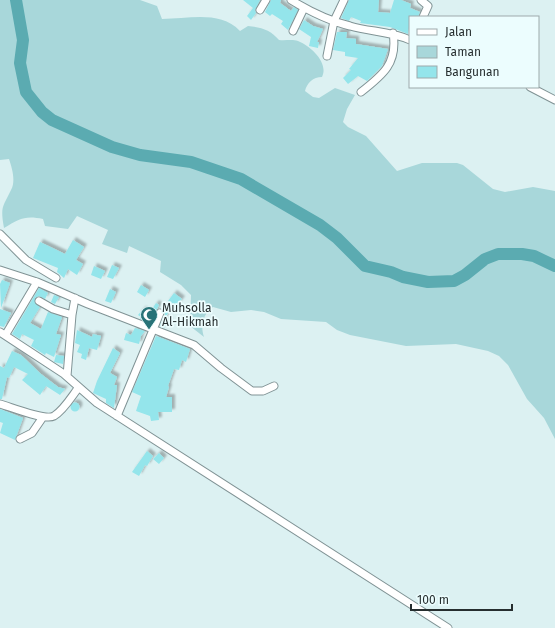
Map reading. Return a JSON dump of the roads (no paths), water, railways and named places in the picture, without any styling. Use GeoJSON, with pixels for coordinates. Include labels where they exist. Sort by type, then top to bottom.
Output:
{"type":"FeatureCollection","features":[{"type":"Feature","properties":{"kind":"street"},"geometry":{"type":"LineString","coordinates":[[260,10],[266,0]]}},
{"type":"Feature","properties":{"kind":"street"},"geometry":{"type":"LineString","coordinates":[[291,0],[304,8],[334,21],[351,26],[393,33],[409,39]]}},
{"type":"Feature","properties":{"kind":"street"},"geometry":{"type":"LineString","coordinates":[[327,56],[334,21],[344,0]]}},
{"type":"Feature","properties":{"kind":"street"},"geometry":{"type":"LineString","coordinates":[[421,0],[428,6],[423,16]]}},
{"type":"Feature","properties":{"kind":"street"},"geometry":{"type":"LineString","coordinates":[[293,31],[304,8]]}},
{"type":"Feature","properties":{"kind":"street"},"geometry":{"type":"LineString","coordinates":[[361,92],[386,70],[393,57],[395,49],[393,33]]}},
{"type":"Feature","properties":{"kind":"street"},"geometry":{"type":"LineString","coordinates":[[532,88],[555,100]]}},
{"type":"Feature","properties":{"kind":"street"},"geometry":{"type":"LineString","coordinates":[[0,234],[26,260],[56,278]]}},
{"type":"Feature","properties":{"kind":"street"},"geometry":{"type":"LineString","coordinates":[[0,270],[36,282],[197,346],[221,368],[249,390],[257,392],[274,386]]}},
{"type":"Feature","properties":{"kind":"street"},"geometry":{"type":"LineString","coordinates":[[36,282],[3,333],[67,376],[97,403],[448,628]]}},
{"type":"Feature","properties":{"kind":"street"},"geometry":{"type":"LineString","coordinates":[[67,376],[74,298]]}},
{"type":"Feature","properties":{"kind":"street"},"geometry":{"type":"LineString","coordinates":[[39,301],[49,307],[72,315]]}},
{"type":"Feature","properties":{"kind":"street"},"geometry":{"type":"LineString","coordinates":[[117,416],[160,313]]}},
{"type":"Feature","properties":{"kind":"street"},"geometry":{"type":"LineString","coordinates":[[0,404],[42,417],[51,417],[58,413],[79,387]]}},
{"type":"Feature","properties":{"kind":"street"},"geometry":{"type":"LineString","coordinates":[[20,439],[32,433],[42,417]]}},
{"type":"Feature","properties":{"kind":"waterway"},"geometry":{"type":"LineString","coordinates":[[16,0],[23,40],[20,63],[26,92],[42,112],[52,120],[112,147],[140,155],[191,162],[241,179],[320,225],[337,238],[365,266],[391,272],[403,277],[428,282],[454,281],[465,275],[485,259],[498,254],[522,254],[534,256],[555,266]]}},
{"type":"Feature","properties":{"kind":"place","name":"Muhsolla Al-Hikmah"},"geometry":{"type":"Point","coordinates":[149,330]}}]}
